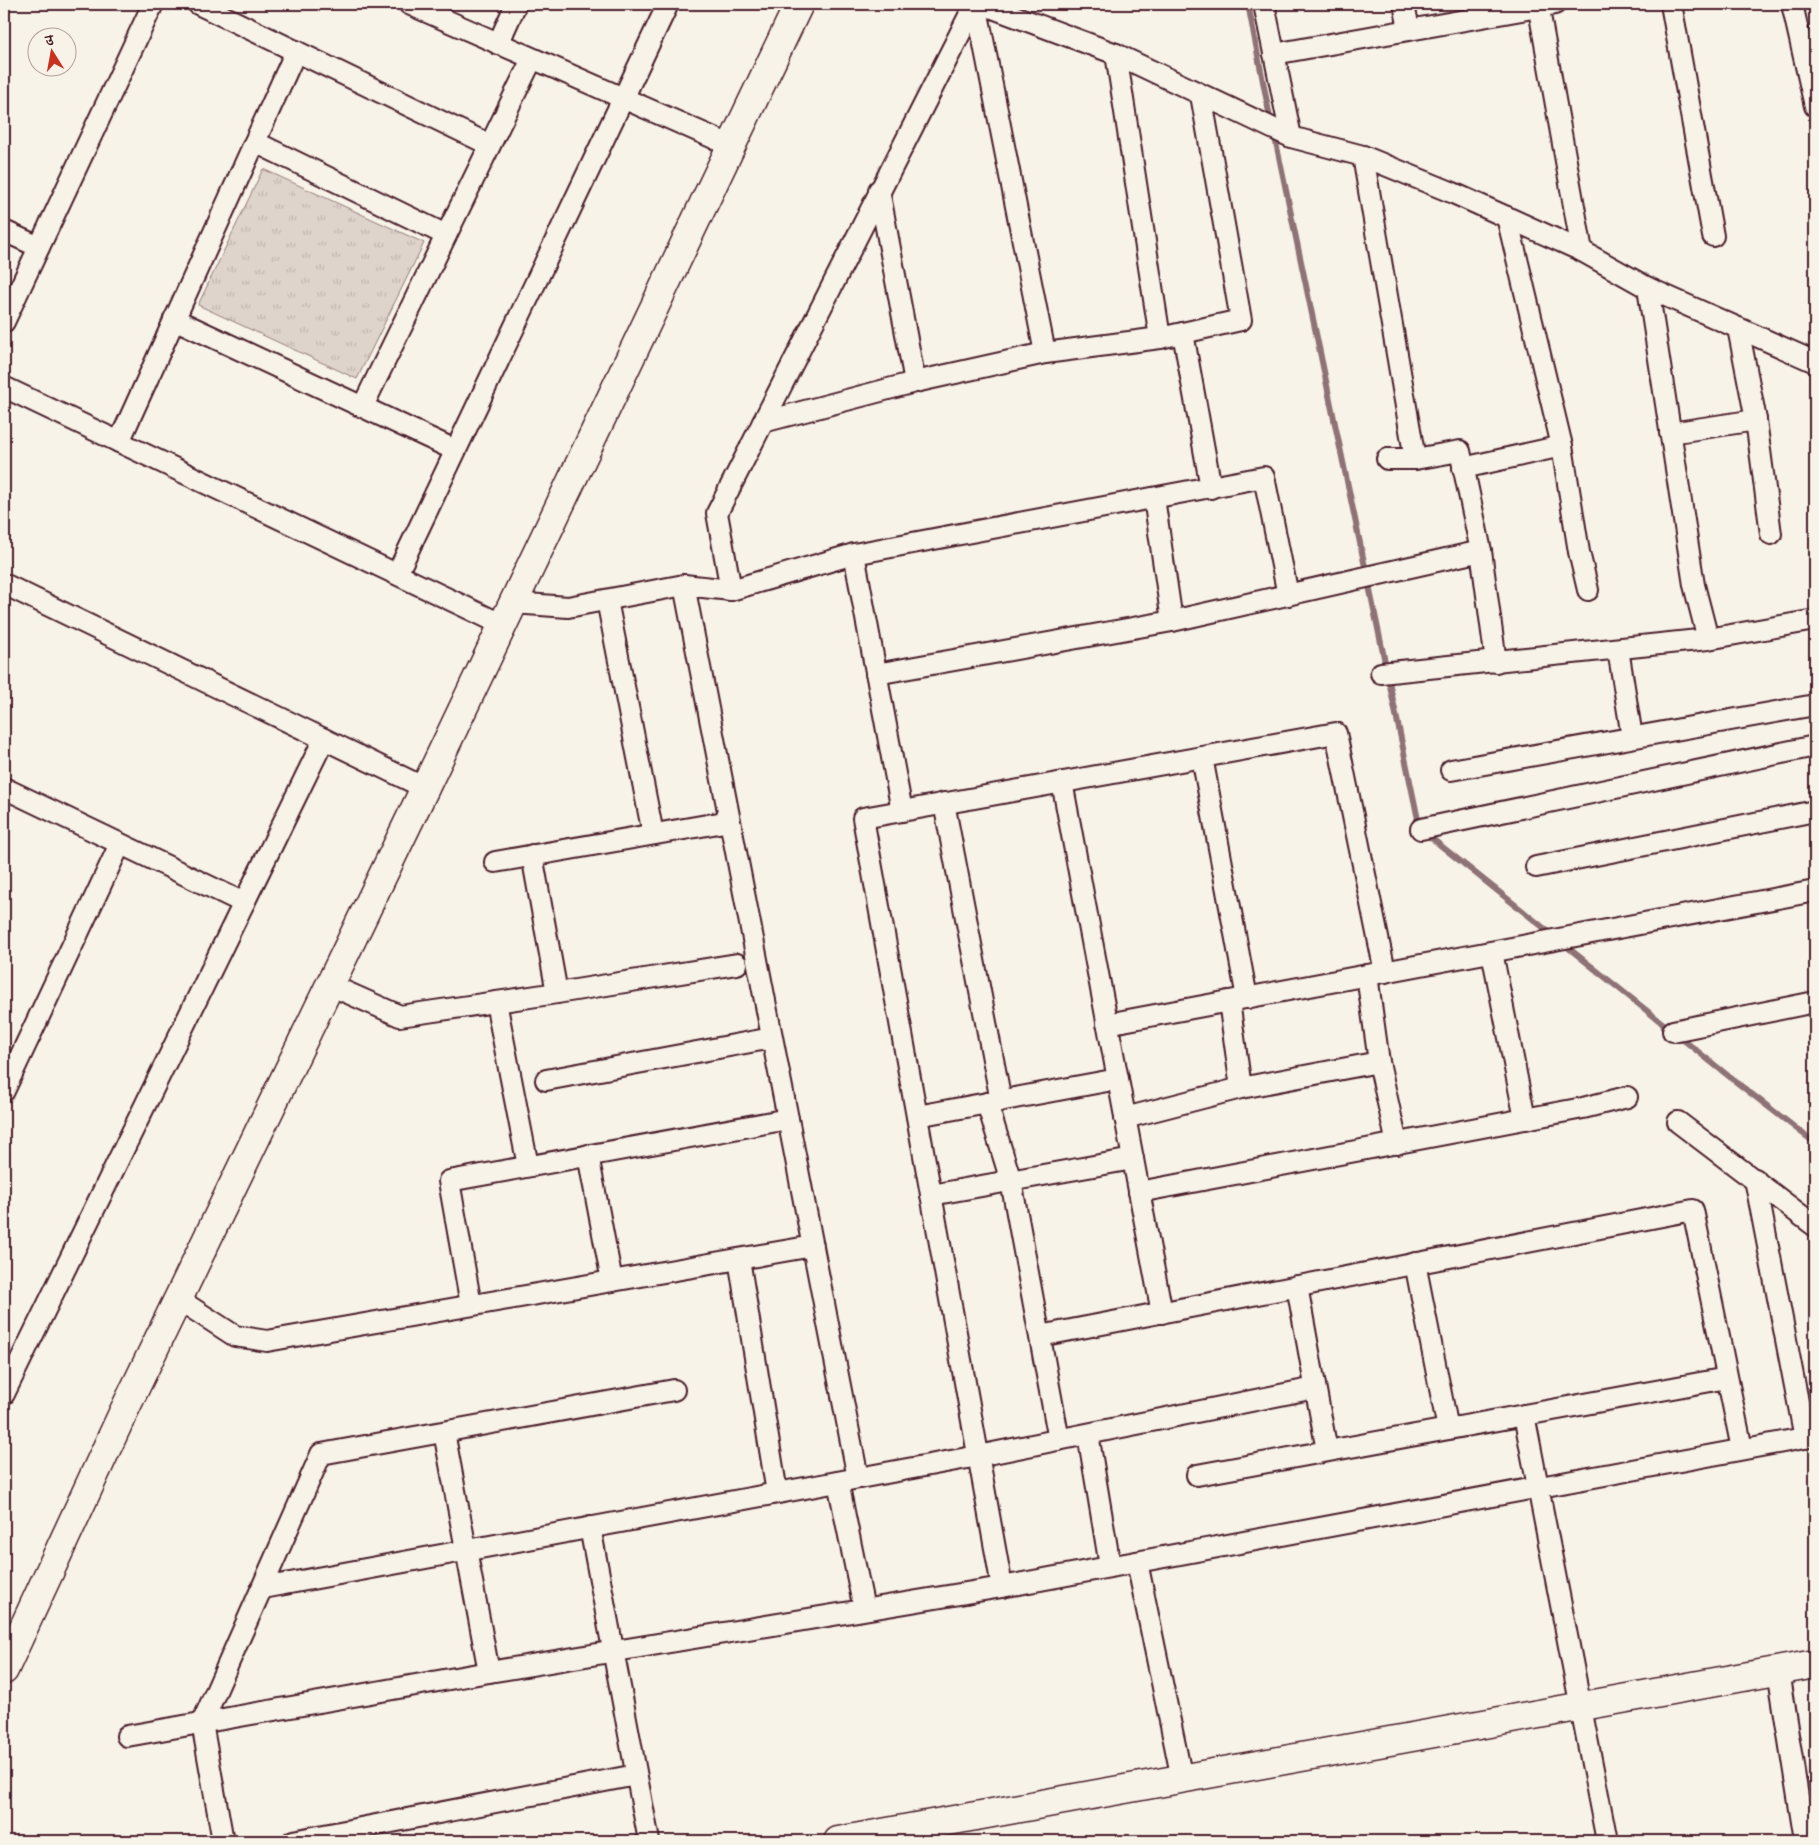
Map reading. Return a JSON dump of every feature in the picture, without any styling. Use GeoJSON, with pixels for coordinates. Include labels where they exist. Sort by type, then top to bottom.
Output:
{"type":"FeatureCollection","features":[{"type":"Feature","properties":{"kind":"street"},"geometry":{"type":"LineString","coordinates":[[4,322],[153,4]]}},
{"type":"Feature","properties":{"kind":"street"},"geometry":{"type":"LineString","coordinates":[[198,4],[490,145]]}},
{"type":"Feature","properties":{"kind":"street"},"geometry":{"type":"LineString","coordinates":[[409,4],[732,146]]}},
{"type":"Feature","properties":{"kind":"street"},"geometry":{"type":"LineString","coordinates":[[498,44],[516,4]]}},
{"type":"Feature","properties":{"kind":"street"},"geometry":{"type":"LineString","coordinates":[[396,574],[668,4]]}},
{"type":"Feature","properties":{"kind":"street"},"geometry":{"type":"LineString","coordinates":[[4,1670],[123,1413],[425,788],[800,4]]}},
{"type":"Feature","properties":{"kind":"street"},"geometry":{"type":"LineString","coordinates":[[731,590],[717,514],[879,190],[975,4]]}},
{"type":"Feature","properties":{"kind":"street"},"geometry":{"type":"LineString","coordinates":[[975,4],[1045,354]]}},
{"type":"Feature","properties":{"kind":"street"},"geometry":{"type":"LineString","coordinates":[[982,4],[1116,54],[1291,137],[1363,156],[1451,192],[1582,251],[1648,288],[1815,362]]}},
{"type":"Feature","properties":{"kind":"street"},"geometry":{"type":"LineString","coordinates":[[1264,4],[1291,137]]}},
{"type":"Feature","properties":{"kind":"street"},"geometry":{"type":"LineString","coordinates":[[1404,4],[1409,29]]}},
{"type":"Feature","properties":{"kind":"street"},"geometry":{"type":"LineString","coordinates":[[1671,4],[1713,236]]}},
{"type":"Feature","properties":{"kind":"street"},"geometry":{"type":"LineString","coordinates":[[1792,4],[1815,106]]}},
{"type":"Feature","properties":{"kind":"street"},"geometry":{"type":"LineString","coordinates":[[1274,54],[1544,5],[1582,251]]}},
{"type":"Feature","properties":{"kind":"street"},"geometry":{"type":"LineString","coordinates":[[119,442],[296,51]]}},
{"type":"Feature","properties":{"kind":"street"},"geometry":{"type":"LineString","coordinates":[[1116,54],[1160,338]]}},
{"type":"Feature","properties":{"kind":"street"},"geometry":{"type":"LineString","coordinates":[[363,406],[532,59]]}},
{"type":"Feature","properties":{"kind":"street"},"geometry":{"type":"LineString","coordinates":[[763,422],[915,382],[1045,354],[1160,338],[1241,320],[1201,94]]}},
{"type":"Feature","properties":{"kind":"street"},"geometry":{"type":"LineString","coordinates":[[255,142],[446,235]]}},
{"type":"Feature","properties":{"kind":"street"},"geometry":{"type":"LineString","coordinates":[[1363,156],[1415,459]]}},
{"type":"Feature","properties":{"kind":"street"},"geometry":{"type":"LineString","coordinates":[[879,190],[915,382]]}},
{"type":"Feature","properties":{"kind":"street"},"geometry":{"type":"LineString","coordinates":[[1507,217],[1562,446],[1579,552],[1588,590]]}},
{"type":"Feature","properties":{"kind":"street"},"geometry":{"type":"LineString","coordinates":[[4,231],[39,247]]}},
{"type":"Feature","properties":{"kind":"street"},"geometry":{"type":"LineString","coordinates":[[1648,288],[1694,585],[1708,639]]}},
{"type":"Feature","properties":{"kind":"street"},"geometry":{"type":"LineString","coordinates":[[174,319],[455,450]]}},
{"type":"Feature","properties":{"kind":"street"},"geometry":{"type":"LineString","coordinates":[[1738,328],[1756,420],[1771,534]]}},
{"type":"Feature","properties":{"kind":"street"},"geometry":{"type":"LineString","coordinates":[[1183,333],[1211,488]]}},
{"type":"Feature","properties":{"kind":"street"},"geometry":{"type":"LineString","coordinates":[[4,387],[396,574],[508,614],[568,607],[684,586],[731,590],[854,554],[1264,477],[1288,596]]}},
{"type":"Feature","properties":{"kind":"street"},"geometry":{"type":"LineString","coordinates":[[1670,433],[1756,420]]}},
{"type":"Feature","properties":{"kind":"street"},"geometry":{"type":"LineString","coordinates":[[1463,468],[1562,446]]}},
{"type":"Feature","properties":{"kind":"street"},"geometry":{"type":"LineString","coordinates":[[1386,459],[1415,459],[1460,451],[1481,550],[1496,662]]}},
{"type":"Feature","properties":{"kind":"street"},"geometry":{"type":"LineString","coordinates":[[1154,498],[1172,621]]}},
{"type":"Feature","properties":{"kind":"street"},"geometry":{"type":"LineString","coordinates":[[876,674],[1172,621],[1288,596],[1481,550]]}},
{"type":"Feature","properties":{"kind":"street"},"geometry":{"type":"LineString","coordinates":[[854,554],[902,811]]}},
{"type":"Feature","properties":{"kind":"street"},"geometry":{"type":"LineString","coordinates":[[4,584],[425,788]]}},
{"type":"Feature","properties":{"kind":"street"},"geometry":{"type":"LineString","coordinates":[[684,586],[858,1478]]}},
{"type":"Feature","properties":{"kind":"street"},"geometry":{"type":"LineString","coordinates":[[607,600],[653,834]]}},
{"type":"Feature","properties":{"kind":"street"},"geometry":{"type":"LineString","coordinates":[[1381,672],[1496,662],[1708,639],[1815,620]]}},
{"type":"Feature","properties":{"kind":"street"},"geometry":{"type":"LineString","coordinates":[[1618,649],[1632,737]]}},
{"type":"Feature","properties":{"kind":"street"},"geometry":{"type":"LineString","coordinates":[[1451,770],[1815,705]]}},
{"type":"Feature","properties":{"kind":"street"},"geometry":{"type":"LineString","coordinates":[[1002,1587],[863,818],[1336,733],[1376,973],[1379,1062],[1396,1144]]}},
{"type":"Feature","properties":{"kind":"street"},"geometry":{"type":"LineString","coordinates":[[4,1392],[324,739]]}},
{"type":"Feature","properties":{"kind":"street"},"geometry":{"type":"LineString","coordinates":[[1420,829],[1815,746]]}},
{"type":"Feature","properties":{"kind":"street"},"geometry":{"type":"LineString","coordinates":[[1202,757],[1238,999],[1241,1088]]}},
{"type":"Feature","properties":{"kind":"street"},"geometry":{"type":"LineString","coordinates":[[1062,782],[1162,1313]]}},
{"type":"Feature","properties":{"kind":"street"},"geometry":{"type":"LineString","coordinates":[[4,788],[244,903]]}},
{"type":"Feature","properties":{"kind":"street"},"geometry":{"type":"LineString","coordinates":[[944,803],[994,1102],[1059,1440]]}},
{"type":"Feature","properties":{"kind":"street"},"geometry":{"type":"LineString","coordinates":[[1536,867],[1815,812]]}},
{"type":"Feature","properties":{"kind":"street"},"geometry":{"type":"LineString","coordinates":[[495,862],[730,821]]}},
{"type":"Feature","properties":{"kind":"street"},"geometry":{"type":"LineString","coordinates":[[4,1091],[120,844]]}},
{"type":"Feature","properties":{"kind":"street"},"geometry":{"type":"LineString","coordinates":[[532,855],[557,993]]}},
{"type":"Feature","properties":{"kind":"street"},"geometry":{"type":"LineString","coordinates":[[1107,1024],[1492,952],[1814,897]]}},
{"type":"Feature","properties":{"kind":"street"},"geometry":{"type":"LineString","coordinates":[[1492,952],[1525,1120]]}},
{"type":"Feature","properties":{"kind":"street"},"geometry":{"type":"LineString","coordinates":[[330,985],[400,1016],[737,964]]}},
{"type":"Feature","properties":{"kind":"street"},"geometry":{"type":"LineString","coordinates":[[496,1002],[528,1166]]}},
{"type":"Feature","properties":{"kind":"street"},"geometry":{"type":"LineString","coordinates":[[1673,1031],[1815,1002]]}},
{"type":"Feature","properties":{"kind":"street"},"geometry":{"type":"LineString","coordinates":[[546,1080],[772,1038]]}},
{"type":"Feature","properties":{"kind":"street"},"geometry":{"type":"LineString","coordinates":[[1125,1118],[1241,1088],[1379,1062]]}},
{"type":"Feature","properties":{"kind":"street"},"geometry":{"type":"LineString","coordinates":[[917,1116],[1118,1079]]}},
{"type":"Feature","properties":{"kind":"street"},"geometry":{"type":"LineString","coordinates":[[1139,1192],[1525,1120],[1627,1097]]}},
{"type":"Feature","properties":{"kind":"street"},"geometry":{"type":"LineString","coordinates":[[471,1305],[449,1180],[788,1119]]}},
{"type":"Feature","properties":{"kind":"street"},"geometry":{"type":"LineString","coordinates":[[1678,1122],[1815,1226]]}},
{"type":"Feature","properties":{"kind":"street"},"geometry":{"type":"LineString","coordinates":[[588,1154],[612,1281]]}},
{"type":"Feature","properties":{"kind":"street"},"geometry":{"type":"LineString","coordinates":[[931,1195],[1132,1159]]}},
{"type":"Feature","properties":{"kind":"street"},"geometry":{"type":"LineString","coordinates":[[127,1736],[612,1651],[1002,1587],[1810,1437],[1755,1179]]}},
{"type":"Feature","properties":{"kind":"street"},"geometry":{"type":"LineString","coordinates":[[1040,1336],[1693,1210],[1742,1450]]}},
{"type":"Feature","properties":{"kind":"street"},"geometry":{"type":"LineString","coordinates":[[178,1298],[235,1336],[266,1341],[813,1246]]}},
{"type":"Feature","properties":{"kind":"street"},"geometry":{"type":"LineString","coordinates":[[739,1259],[777,1493]]}},
{"type":"Feature","properties":{"kind":"street"},"geometry":{"type":"LineString","coordinates":[[1415,1263],[1448,1429]]}},
{"type":"Feature","properties":{"kind":"street"},"geometry":{"type":"LineString","coordinates":[[1297,1286],[1327,1451]]}},
{"type":"Feature","properties":{"kind":"street"},"geometry":{"type":"LineString","coordinates":[[1197,1475],[1727,1378]]}},
{"type":"Feature","properties":{"kind":"street"},"geometry":{"type":"LineString","coordinates":[[262,1588],[978,1456],[1316,1388]]}},
{"type":"Feature","properties":{"kind":"street"},"geometry":{"type":"LineString","coordinates":[[223,1841],[202,1723],[321,1454],[674,1390]]}},
{"type":"Feature","properties":{"kind":"street"},"geometry":{"type":"LineString","coordinates":[[1524,1415],[1607,1841]]}},
{"type":"Feature","properties":{"kind":"street"},"geometry":{"type":"LineString","coordinates":[[444,1432],[489,1672]]}},
{"type":"Feature","properties":{"kind":"street"},"geometry":{"type":"LineString","coordinates":[[1088,1434],[1110,1566]]}},
{"type":"Feature","properties":{"kind":"street"},"geometry":{"type":"LineString","coordinates":[[838,1482],[864,1609]]}},
{"type":"Feature","properties":{"kind":"street"},"geometry":{"type":"LineString","coordinates":[[590,1527],[648,1841]]}},
{"type":"Feature","properties":{"kind":"street"},"geometry":{"type":"LineString","coordinates":[[1137,1562],[1182,1779]]}},
{"type":"Feature","properties":{"kind":"street"},"geometry":{"type":"LineString","coordinates":[[838,1841],[1815,1664]]}},
{"type":"Feature","properties":{"kind":"street"},"geometry":{"type":"LineString","coordinates":[[1778,1671],[1805,1841]]}},
{"type":"Feature","properties":{"kind":"street"},"geometry":{"type":"LineString","coordinates":[[293,1841],[636,1776]]}},
{"type":"Feature","properties":{"kind":"green space"},"geometry":{"type":"Polygon","coordinates":[[[263,169],[424,243],[357,379],[198,305],[263,169]]]}},
{"type":"Feature","properties":{"kind":"waterway"},"geometry":{"type":"LineString","coordinates":[[1248,4],[1271,123]]}},
{"type":"Feature","properties":{"kind":"waterway"},"geometry":{"type":"LineString","coordinates":[[1274,133],[1420,829],[1554,936]]}},
{"type":"Feature","properties":{"kind":"waterway"},"geometry":{"type":"LineString","coordinates":[[1561,942],[1815,1143]]}}]}
